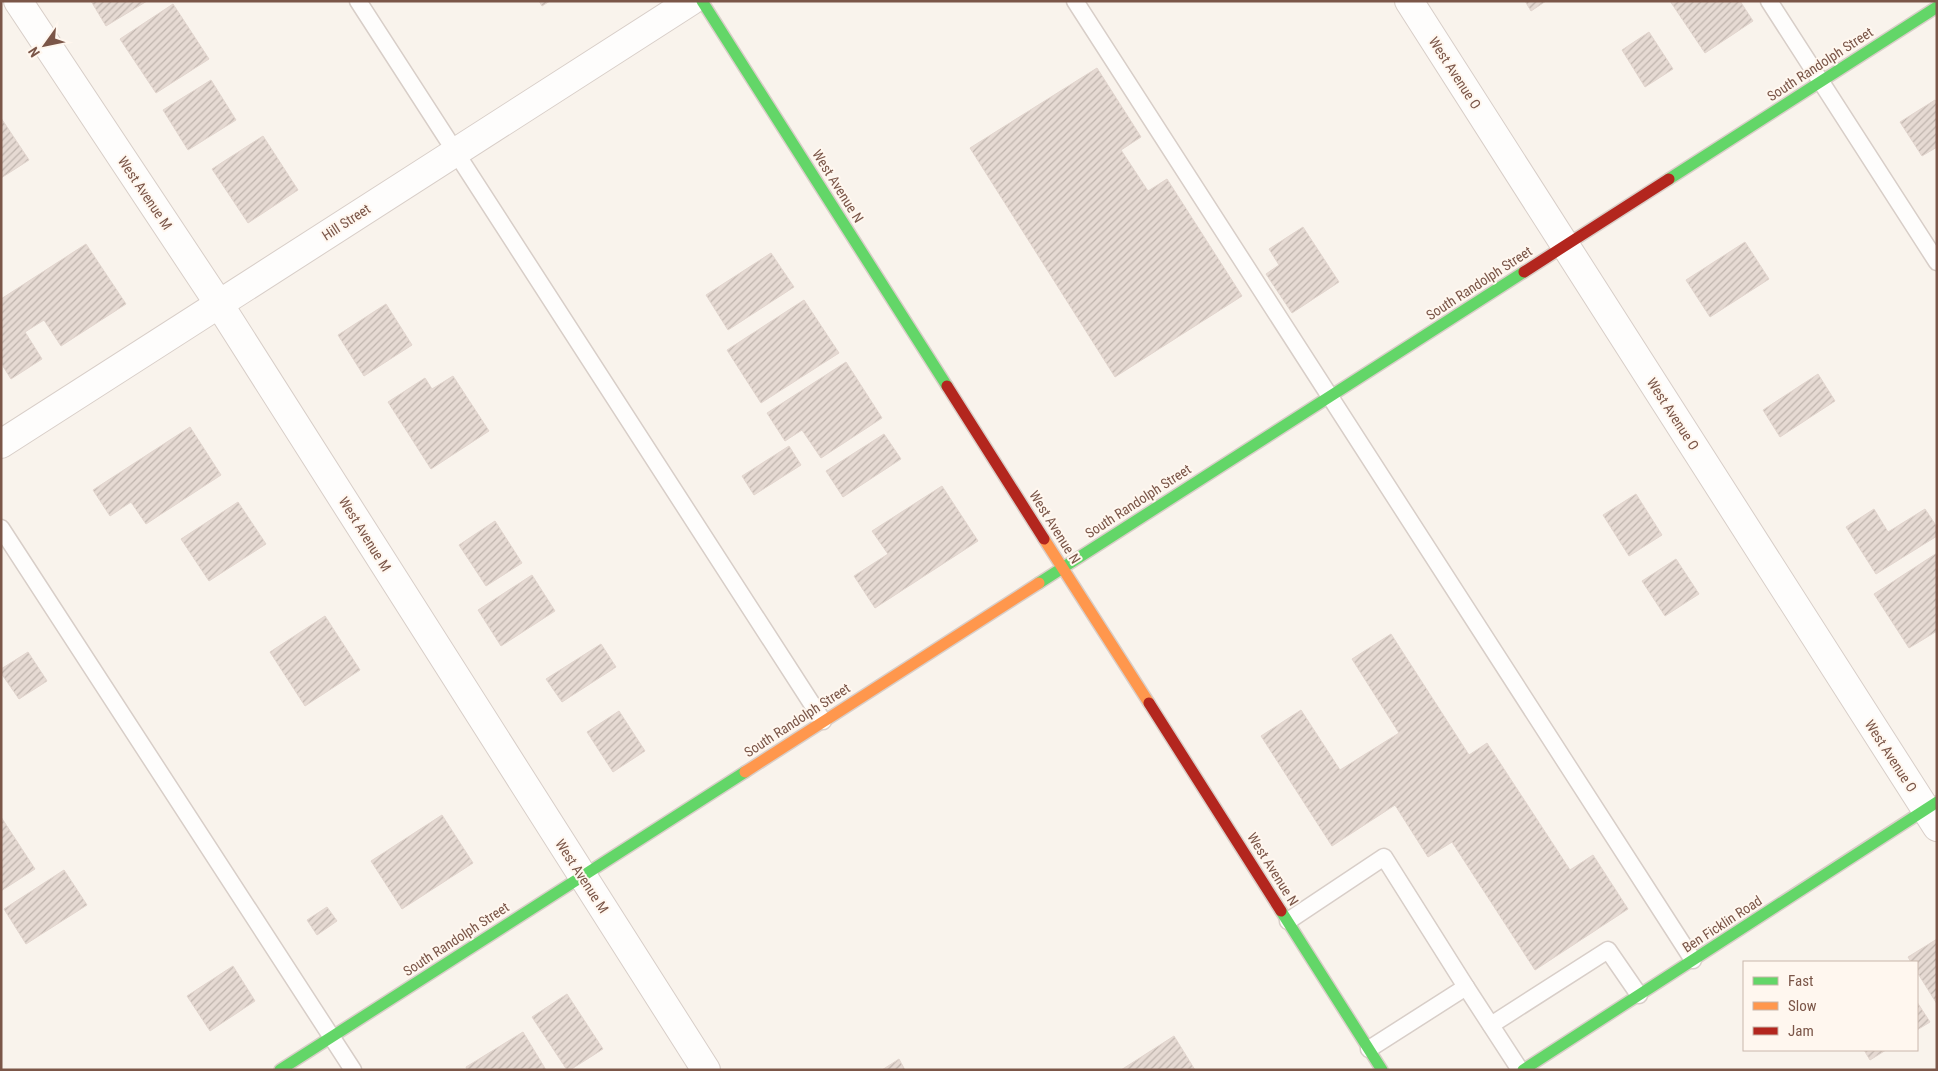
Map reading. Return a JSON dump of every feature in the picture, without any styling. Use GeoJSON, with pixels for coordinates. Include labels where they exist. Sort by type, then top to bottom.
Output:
{"type":"FeatureCollection","features":[{"type":"Feature","properties":{"kind":"street","name":"West Avenue M"},"geometry":{"type":"LineString","coordinates":[[18,1],[219,304],[706,1070]]}},
{"type":"Feature","properties":{"kind":"street","name":"Hill Street"},"geometry":{"type":"LineString","coordinates":[[1,444],[691,1]]}},
{"type":"Feature","properties":{"kind":"street","name":"West Avenue N"},"geometry":{"type":"LineString","coordinates":[[702,1],[1382,1070]]}},
{"type":"Feature","properties":{"kind":"street","name":"West Avenue O"},"geometry":{"type":"LineString","coordinates":[[1409,1],[1565,246],[1933,813]]}},
{"type":"Feature","properties":{"kind":"street","name":"South Randolph Street"},"geometry":{"type":"LineString","coordinates":[[280,1070],[1937,7]]}},
{"type":"Feature","properties":{"kind":"street","name":"Ben Ficklin Road"},"geometry":{"type":"LineString","coordinates":[[1522,1070],[1693,960],[1933,813]]}},
{"type":"Feature","properties":{"kind":"lane"},"geometry":{"type":"LineString","coordinates":[[358,1],[823,721]]}},
{"type":"Feature","properties":{"kind":"lane"},"geometry":{"type":"LineString","coordinates":[[1075,1],[1693,960]]}},
{"type":"Feature","properties":{"kind":"lane"},"geometry":{"type":"LineString","coordinates":[[1769,1],[1937,262]]}},
{"type":"Feature","properties":{"kind":"lane"},"geometry":{"type":"LineString","coordinates":[[1,528],[353,1070]]}},
{"type":"Feature","properties":{"kind":"lane"},"geometry":{"type":"LineString","coordinates":[[1288,921],[1384,857],[1491,1025],[1522,1070]]}},
{"type":"Feature","properties":{"kind":"lane"},"geometry":{"type":"LineString","coordinates":[[1491,1025],[1608,950],[1639,995]]}},
{"type":"Feature","properties":{"kind":"lane"},"geometry":{"type":"LineString","coordinates":[[1369,1049],[1466,986]]}},
{"type":"Feature","properties":{"kind":"building"},"geometry":{"type":"Polygon","coordinates":[[[91,1],[147,1],[106,26],[91,1]]]}},
{"type":"Feature","properties":{"kind":"building"},"geometry":{"type":"Polygon","coordinates":[[[539,1],[550,1],[542,6],[539,1]]]}},
{"type":"Feature","properties":{"kind":"building"},"geometry":{"type":"Polygon","coordinates":[[[1525,1],[1546,1],[1531,11],[1525,1]]]}},
{"type":"Feature","properties":{"kind":"building"},"geometry":{"type":"Polygon","coordinates":[[[1670,1],[1740,1],[1753,21],[1705,53],[1670,1]]]}},
{"type":"Feature","properties":{"kind":"building"},"geometry":{"type":"Polygon","coordinates":[[[173,4],[209,59],[156,93],[120,39],[173,4]]]}},
{"type":"Feature","properties":{"kind":"building"},"geometry":{"type":"Polygon","coordinates":[[[1649,32],[1673,69],[1645,87],[1622,50],[1649,32]]]}},
{"type":"Feature","properties":{"kind":"building"},"geometry":{"type":"Polygon","coordinates":[[[1097,68],[1141,137],[1121,150],[1148,191],[1167,179],[1242,296],[1115,377],[970,148],[1097,68]]]}},
{"type":"Feature","properties":{"kind":"building"},"geometry":{"type":"Polygon","coordinates":[[[211,80],[236,120],[188,150],[163,110],[211,80]]]}},
{"type":"Feature","properties":{"kind":"building"},"geometry":{"type":"Polygon","coordinates":[[[1935,100],[1937,103],[1937,147],[1922,156],[1900,122],[1935,100]]]}},
{"type":"Feature","properties":{"kind":"building"},"geometry":{"type":"Polygon","coordinates":[[[1,118],[29,160],[1,178],[1,118]]]}},
{"type":"Feature","properties":{"kind":"building"},"geometry":{"type":"Polygon","coordinates":[[[263,136],[298,190],[248,223],[212,169],[263,136]]]}},
{"type":"Feature","properties":{"kind":"building"},"geometry":{"type":"Polygon","coordinates":[[[1303,227],[1339,282],[1292,313],[1266,274],[1279,265],[1269,249],[1303,227]]]}},
{"type":"Feature","properties":{"kind":"building"},"geometry":{"type":"Polygon","coordinates":[[[1745,242],[1769,279],[1710,317],[1686,280],[1745,242]]]}},
{"type":"Feature","properties":{"kind":"building"},"geometry":{"type":"Polygon","coordinates":[[[86,244],[126,304],[61,346],[44,320],[25,332],[42,359],[11,379],[1,363],[1,299],[86,244]]]}},
{"type":"Feature","properties":{"kind":"building"},"geometry":{"type":"Polygon","coordinates":[[[771,253],[794,287],[728,330],[706,295],[771,253]]]}},
{"type":"Feature","properties":{"kind":"building"},"geometry":{"type":"Polygon","coordinates":[[[804,300],[839,353],[761,403],[727,350],[804,300]]]}},
{"type":"Feature","properties":{"kind":"building"},"geometry":{"type":"Polygon","coordinates":[[[386,304],[412,345],[364,376],[338,335],[386,304]]]}},
{"type":"Feature","properties":{"kind":"building"},"geometry":{"type":"Polygon","coordinates":[[[846,362],[882,418],[821,458],[802,430],[785,441],[767,413],[846,362]]]}},
{"type":"Feature","properties":{"kind":"building"},"geometry":{"type":"Polygon","coordinates":[[[1818,374],[1835,401],[1780,437],[1763,410],[1818,374]]]}},
{"type":"Feature","properties":{"kind":"building"},"geometry":{"type":"Polygon","coordinates":[[[453,376],[489,431],[431,469],[388,402],[425,378],[432,389],[453,376]]]}},
{"type":"Feature","properties":{"kind":"building"},"geometry":{"type":"Polygon","coordinates":[[[190,427],[221,475],[146,524],[131,502],[110,516],[93,490],[190,427]]]}},
{"type":"Feature","properties":{"kind":"building"},"geometry":{"type":"Polygon","coordinates":[[[884,434],[901,459],[843,497],[826,471],[884,434]]]}},
{"type":"Feature","properties":{"kind":"building"},"geometry":{"type":"Polygon","coordinates":[[[789,446],[801,465],[754,495],[742,476],[789,446]]]}},
{"type":"Feature","properties":{"kind":"building"},"geometry":{"type":"Polygon","coordinates":[[[942,486],[978,541],[875,608],[854,576],[888,554],[872,531],[942,486]]]}},
{"type":"Feature","properties":{"kind":"building"},"geometry":{"type":"Polygon","coordinates":[[[1636,494],[1662,535],[1629,556],[1603,515],[1636,494]]]}},
{"type":"Feature","properties":{"kind":"building"},"geometry":{"type":"Polygon","coordinates":[[[238,502],[266,544],[209,581],[181,539],[238,502]]]}},
{"type":"Feature","properties":{"kind":"building"},"geometry":{"type":"Polygon","coordinates":[[[1874,509],[1888,532],[1925,509],[1937,527],[1937,536],[1876,574],[1846,527],[1874,509]]]}},
{"type":"Feature","properties":{"kind":"building"},"geometry":{"type":"Polygon","coordinates":[[[495,521],[522,563],[486,586],[459,545],[495,521]]]}},
{"type":"Feature","properties":{"kind":"building"},"geometry":{"type":"Polygon","coordinates":[[[1937,553],[1937,631],[1909,648],[1874,594],[1937,553]]]}},
{"type":"Feature","properties":{"kind":"building"},"geometry":{"type":"Polygon","coordinates":[[[1676,559],[1699,594],[1665,616],[1642,581],[1676,559]]]}},
{"type":"Feature","properties":{"kind":"building"},"geometry":{"type":"Polygon","coordinates":[[[532,575],[555,611],[501,646],[478,610],[532,575]]]}},
{"type":"Feature","properties":{"kind":"building"},"geometry":{"type":"Polygon","coordinates":[[[325,616],[360,670],[305,706],[270,652],[325,616]]]}},
{"type":"Feature","properties":{"kind":"building"},"geometry":{"type":"Polygon","coordinates":[[[1391,634],[1469,755],[1487,743],[1570,870],[1593,855],[1628,909],[1535,970],[1452,842],[1428,857],[1395,805],[1332,846],[1261,736],[1301,710],[1340,770],[1399,733],[1352,659],[1391,634]]]}},
{"type":"Feature","properties":{"kind":"building"},"geometry":{"type":"Polygon","coordinates":[[[601,644],[616,667],[562,702],[546,679],[601,644]]]}},
{"type":"Feature","properties":{"kind":"building"},"geometry":{"type":"Polygon","coordinates":[[[28,652],[47,681],[19,699],[1,673],[1,669],[28,652]]]}},
{"type":"Feature","properties":{"kind":"building"},"geometry":{"type":"Polygon","coordinates":[[[619,711],[645,751],[613,772],[587,732],[619,711]]]}},
{"type":"Feature","properties":{"kind":"building"},"geometry":{"type":"Polygon","coordinates":[[[442,815],[473,863],[402,909],[371,861],[442,815]]]}},
{"type":"Feature","properties":{"kind":"building"},"geometry":{"type":"Polygon","coordinates":[[[1,817],[35,869],[1,891],[1,817]]]}},
{"type":"Feature","properties":{"kind":"building"},"geometry":{"type":"Polygon","coordinates":[[[64,870],[87,905],[26,944],[4,909],[64,870]]]}},
{"type":"Feature","properties":{"kind":"building"},"geometry":{"type":"Polygon","coordinates":[[[327,907],[337,921],[317,935],[307,920],[327,907]]]}},
{"type":"Feature","properties":{"kind":"building"},"geometry":{"type":"Polygon","coordinates":[[[1937,939],[1937,1004],[1918,974],[1918,961],[1910,961],[1908,957],[1937,939]]]}},
{"type":"Feature","properties":{"kind":"building"},"geometry":{"type":"Polygon","coordinates":[[[233,966],[255,1001],[210,1031],[187,996],[233,966]]]}},
{"type":"Feature","properties":{"kind":"building"},"geometry":{"type":"Polygon","coordinates":[[[567,994],[603,1049],[570,1070],[567,1070],[532,1017],[567,994]]]}},
{"type":"Feature","properties":{"kind":"building"},"geometry":{"type":"Polygon","coordinates":[[[1918,1004],[1930,1022],[1918,1029],[1918,1004]]]}},
{"type":"Feature","properties":{"kind":"building"},"geometry":{"type":"Polygon","coordinates":[[[523,1032],[546,1070],[467,1070],[466,1067],[523,1032]]]}},
{"type":"Feature","properties":{"kind":"building"},"geometry":{"type":"Polygon","coordinates":[[[1174,1036],[1195,1070],[1121,1070],[1174,1036]]]}},
{"type":"Feature","properties":{"kind":"building"},"geometry":{"type":"Polygon","coordinates":[[[1865,1051],[1884,1051],[1870,1060],[1865,1051]]]}},
{"type":"Feature","properties":{"kind":"building"},"geometry":{"type":"Polygon","coordinates":[[[899,1059],[905,1070],[882,1070],[899,1059]]]}},
{"type":"Feature","properties":{"kind":"traffic: fast"},"geometry":{"type":"LineString","coordinates":[[702,1],[947,386]]}},
{"type":"Feature","properties":{"kind":"traffic: fast"},"geometry":{"type":"LineString","coordinates":[[1669,179],[1937,7]]}},
{"type":"Feature","properties":{"kind":"traffic: fast"},"geometry":{"type":"LineString","coordinates":[[1039,583],[1524,272]]}},
{"type":"Feature","properties":{"kind":"traffic: fast"},"geometry":{"type":"LineString","coordinates":[[280,1070],[745,772]]}},
{"type":"Feature","properties":{"kind":"traffic: fast"},"geometry":{"type":"LineString","coordinates":[[1523,1070],[1937,802]]}},
{"type":"Feature","properties":{"kind":"traffic: fast"},"geometry":{"type":"LineString","coordinates":[[1281,911],[1382,1070]]}},
{"type":"Feature","properties":{"kind":"traffic: slow"},"geometry":{"type":"LineString","coordinates":[[1044,539],[1149,703]]}},
{"type":"Feature","properties":{"kind":"traffic: slow"},"geometry":{"type":"LineString","coordinates":[[745,772],[1039,583]]}},
{"type":"Feature","properties":{"kind":"traffic: jam"},"geometry":{"type":"LineString","coordinates":[[1524,272],[1669,179]]}},
{"type":"Feature","properties":{"kind":"traffic: jam"},"geometry":{"type":"LineString","coordinates":[[947,386],[1044,539]]}},
{"type":"Feature","properties":{"kind":"traffic: jam"},"geometry":{"type":"LineString","coordinates":[[1149,703],[1281,911]]}}]}
